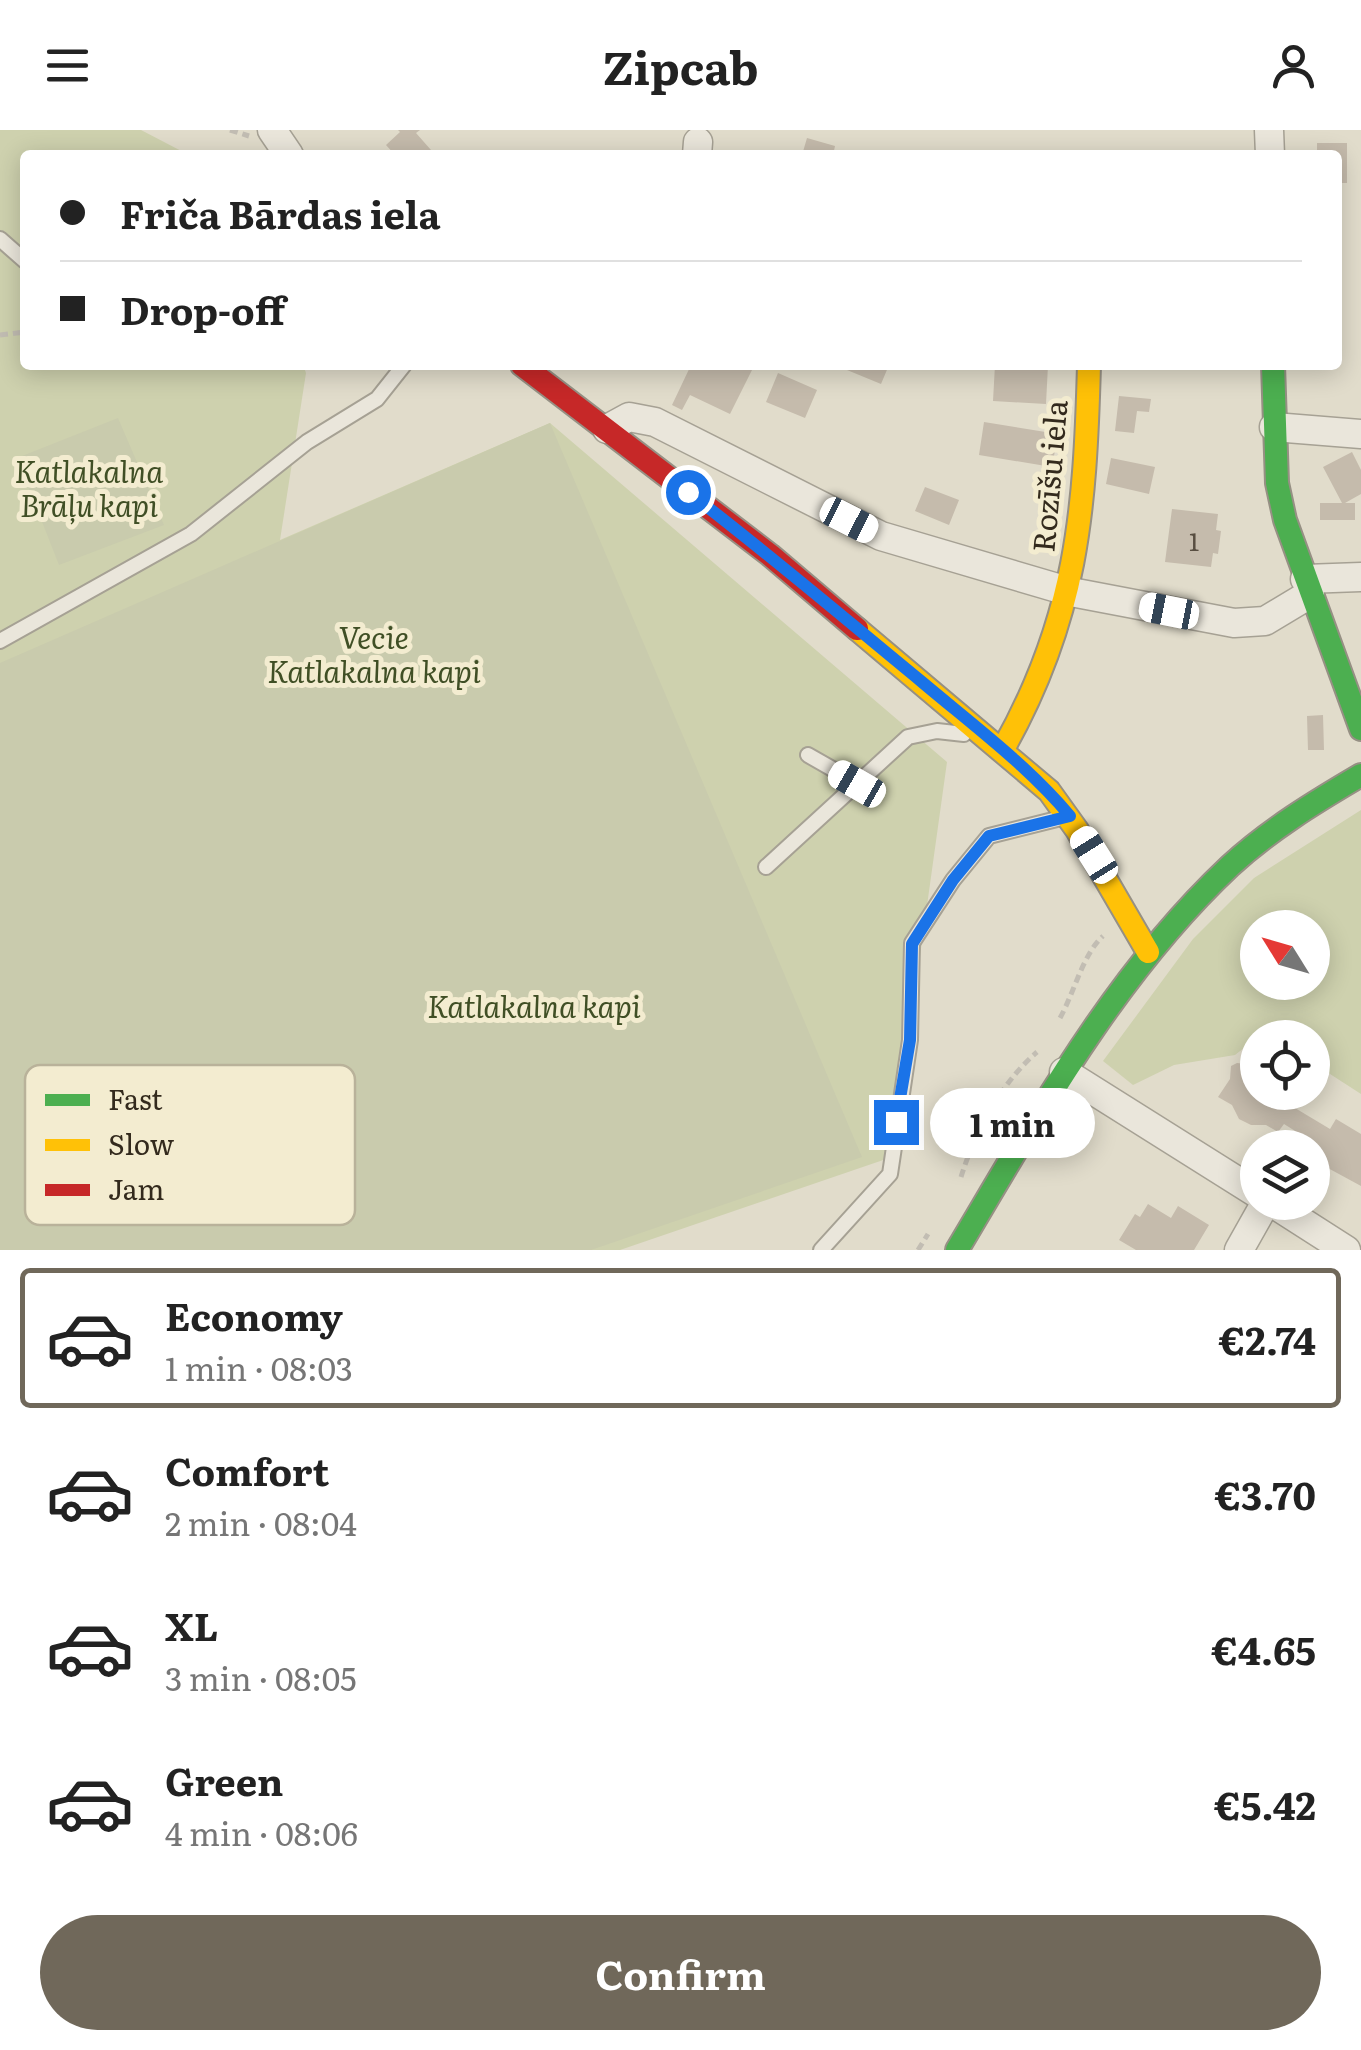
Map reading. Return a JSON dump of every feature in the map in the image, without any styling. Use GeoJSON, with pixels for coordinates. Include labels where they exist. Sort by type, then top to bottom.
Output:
{"type":"FeatureCollection","features":[{"type":"Feature","properties":{"kind":"street"},"geometry":{"type":"LineString","coordinates":[[529,370],[770,555],[1049,791],[1094,855],[1124,918],[1148,952]]}},
{"type":"Feature","properties":{"kind":"street","name":"Rozīšu iela"},"geometry":{"type":"LineString","coordinates":[[996,743],[1023,718],[1071,592],[1087,473],[1089,370]]}},
{"type":"Feature","properties":{"kind":"street"},"geometry":{"type":"LineString","coordinates":[[1273,370],[1277,483],[1285,520],[1361,730]]}},
{"type":"Feature","properties":{"kind":"street"},"geometry":{"type":"LineString","coordinates":[[607,429],[629,417],[656,422],[881,536],[1071,592],[1234,624],[1265,622],[1308,586],[1361,577]]}},
{"type":"Feature","properties":{"kind":"street"},"geometry":{"type":"LineString","coordinates":[[1274,427],[1361,434]]}},
{"type":"Feature","properties":{"kind":"street"},"geometry":{"type":"LineString","coordinates":[[957,1250],[1064,1072],[1148,952],[1250,848],[1288,817],[1361,775]]}},
{"type":"Feature","properties":{"kind":"street"},"geometry":{"type":"LineString","coordinates":[[1064,1072],[1240,1183]]}},
{"type":"Feature","properties":{"kind":"street"},"geometry":{"type":"LineString","coordinates":[[1238,1250],[1257,1220]]}},
{"type":"Feature","properties":{"kind":"street"},"geometry":{"type":"LineString","coordinates":[[1298,1220],[1346,1250]]}},
{"type":"Feature","properties":{"kind":"lane"},"geometry":{"type":"LineString","coordinates":[[0,239],[20,257]]}},
{"type":"Feature","properties":{"kind":"lane"},"geometry":{"type":"LineString","coordinates":[[0,641],[190,534],[307,442],[377,399],[400,370]]}},
{"type":"Feature","properties":{"kind":"lane"},"geometry":{"type":"LineString","coordinates":[[766,867],[908,737],[937,731],[996,743]]}},
{"type":"Feature","properties":{"kind":"lane"},"geometry":{"type":"LineString","coordinates":[[808,755],[857,784]]}},
{"type":"Feature","properties":{"kind":"lane"},"geometry":{"type":"LineString","coordinates":[[820,1250],[890,1174],[910,1040],[912,944],[953,880],[989,836],[1070,816]]}},
{"type":"Feature","properties":{"kind":"green space"},"geometry":{"type":"Polygon","coordinates":[[[0,130],[141,130],[179,150],[20,150],[20,370],[305,370],[280,540],[550,423],[947,762],[892,1157],[620,1250],[0,1250],[0,130]]]}},
{"type":"Feature","properties":{"kind":"green space","name":"Katlakalna Brāļu kapi"},"geometry":{"type":"Polygon","coordinates":[[[118,418],[164,525],[59,565],[17,458],[118,418]]]}},
{"type":"Feature","properties":{"kind":"green space"},"geometry":{"type":"Polygon","coordinates":[[[550,423],[862,1157],[591,1250],[0,1250],[0,663],[550,423]]]}},
{"type":"Feature","properties":{"kind":"green space"},"geometry":{"type":"Polygon","coordinates":[[[1361,810],[1361,1094],[1330,1074],[1330,1020],[1240,1020],[1240,1051],[1235,1055],[1174,1065],[1133,1085],[1103,1061],[1193,939],[1254,878],[1361,810]]]}},
{"type":"Feature","properties":{"kind":"building"},"geometry":{"type":"Polygon","coordinates":[[[420,130],[416,133],[431,150],[390,150],[386,145],[400,132],[420,130]]]}},
{"type":"Feature","properties":{"kind":"building"},"geometry":{"type":"Polygon","coordinates":[[[807,138],[835,146],[834,150],[803,150],[807,138]]]}},
{"type":"Feature","properties":{"kind":"building"},"geometry":{"type":"Polygon","coordinates":[[[1317,143],[1347,143],[1347,183],[1342,183],[1342,150],[1317,150],[1317,143]]]}},
{"type":"Feature","properties":{"kind":"building"},"geometry":{"type":"Polygon","coordinates":[[[689,370],[752,370],[730,414],[690,395],[682,410],[672,405],[689,370]]]}},
{"type":"Feature","properties":{"kind":"building"},"geometry":{"type":"Polygon","coordinates":[[[847,370],[887,370],[881,384],[847,370]]]}},
{"type":"Feature","properties":{"kind":"building"},"geometry":{"type":"Polygon","coordinates":[[[995,370],[1048,370],[1046,404],[993,401],[995,370]]]}},
{"type":"Feature","properties":{"kind":"building"},"geometry":{"type":"Polygon","coordinates":[[[778,373],[817,390],[805,418],[766,402],[778,373]]]}},
{"type":"Feature","properties":{"kind":"building"},"geometry":{"type":"Polygon","coordinates":[[[1119,396],[1151,399],[1149,412],[1137,411],[1134,433],[1115,431],[1119,396]]]}},
{"type":"Feature","properties":{"kind":"building"},"geometry":{"type":"Polygon","coordinates":[[[984,422],[1058,434],[1052,467],[979,455],[984,422]]]}},
{"type":"Feature","properties":{"kind":"building"},"geometry":{"type":"Polygon","coordinates":[[[1352,452],[1361,470],[1361,494],[1345,503],[1355,503],[1355,520],[1320,520],[1320,503],[1342,503],[1323,467],[1352,452]]]}},
{"type":"Feature","properties":{"kind":"building"},"geometry":{"type":"Polygon","coordinates":[[[1111,458],[1155,467],[1149,494],[1106,484],[1111,458]]]}},
{"type":"Feature","properties":{"kind":"building"},"geometry":{"type":"Polygon","coordinates":[[[925,487],[959,500],[949,525],[915,511],[925,487]]]}},
{"type":"Feature","properties":{"kind":"building"},"geometry":{"type":"Polygon","coordinates":[[[1172,509],[1218,514],[1218,554],[1213,553],[1211,567],[1165,562],[1172,509]]]}},
{"type":"Feature","properties":{"kind":"building"},"geometry":{"type":"Polygon","coordinates":[[[1323,715],[1324,750],[1308,750],[1307,716],[1323,715]]]}},
{"type":"Feature","properties":{"kind":"building"},"geometry":{"type":"Polygon","coordinates":[[[1240,1063],[1240,1110],[1298,1110],[1330,1129],[1336,1119],[1361,1134],[1361,1186],[1330,1169],[1330,1130],[1294,1130],[1284,1124],[1275,1130],[1239,1119],[1232,1105],[1218,1097],[1230,1079],[1231,1066],[1240,1063]]]}},
{"type":"Feature","properties":{"kind":"building"},"geometry":{"type":"Polygon","coordinates":[[[1148,1204],[1171,1218],[1178,1206],[1209,1225],[1194,1250],[1136,1250],[1119,1240],[1135,1214],[1140,1217],[1148,1204]]]}},
{"type":"Feature","properties":{"kind":"traffic: fast"},"geometry":{"type":"LineString","coordinates":[[1273,370],[1277,483],[1285,520],[1361,729]]}},
{"type":"Feature","properties":{"kind":"traffic: fast"},"geometry":{"type":"LineString","coordinates":[[957,1250],[1080,1048],[1150,953],[1245,853],[1293,817],[1361,775]]}},
{"type":"Feature","properties":{"kind":"traffic: slow"},"geometry":{"type":"LineString","coordinates":[[1003,749],[1028,701],[1062,609],[1080,517],[1089,370]]}},
{"type":"Feature","properties":{"kind":"traffic: slow"},"geometry":{"type":"LineString","coordinates":[[857,629],[1049,791],[1077,830],[1148,952]]}},
{"type":"Feature","properties":{"kind":"traffic: jam"},"geometry":{"type":"LineString","coordinates":[[529,370],[770,555],[857,629]]}},
{"type":"Feature","properties":{"kind":"route"},"geometry":{"type":"LineString","coordinates":[[688,492],[770,555],[1003,749],[1070,816],[989,836],[953,880],[912,944],[910,1040],[896,1122]]}},
{"type":"Feature","properties":{"kind":"park label","name":"Vecie Katlakalna kapi"},"geometry":{"type":"Point","coordinates":[374,656]}},
{"type":"Feature","properties":{"kind":"park label","name":"Katlakalna kapi"},"geometry":{"type":"Point","coordinates":[534,1008]}}]}
